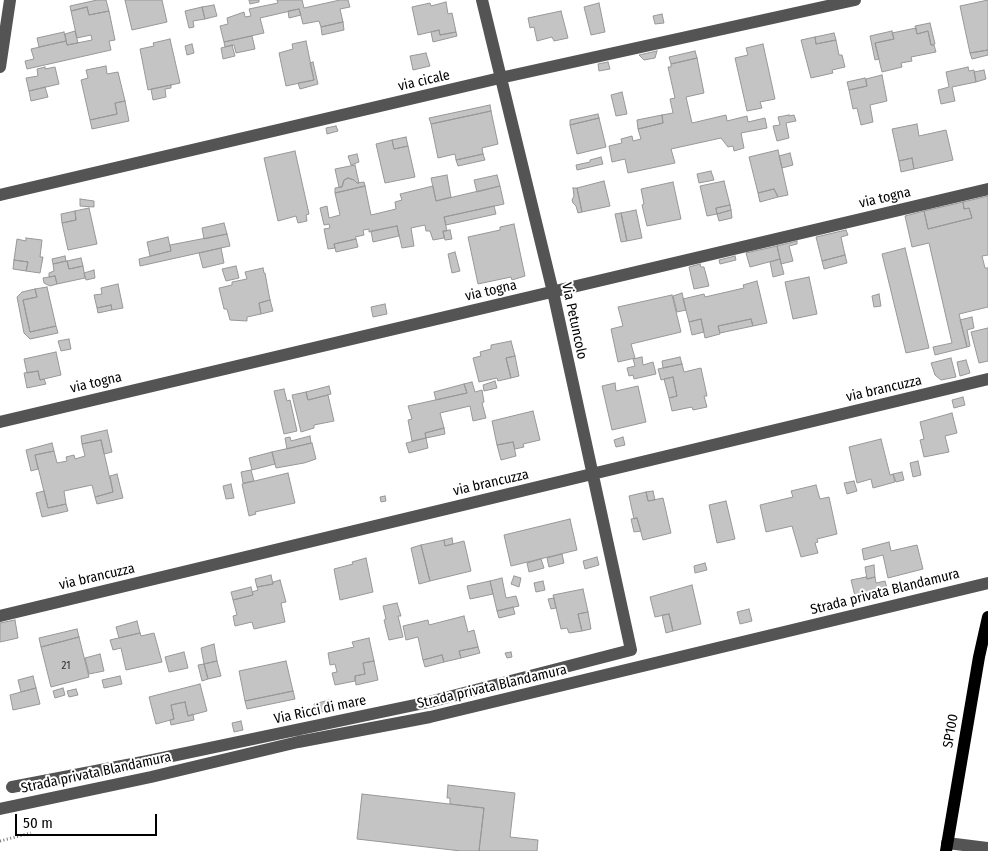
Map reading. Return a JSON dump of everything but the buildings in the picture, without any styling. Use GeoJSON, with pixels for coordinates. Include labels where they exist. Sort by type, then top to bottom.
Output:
{"type":"FeatureCollection","features":[{"type":"Feature","properties":{"kind":"main road","name":"SP100"},"geometry":{"type":"LineString","coordinates":[[947,847],[984,658],[988,617]]}},
{"type":"Feature","properties":{"kind":"street"},"geometry":{"type":"LineString","coordinates":[[0,68],[10,0]]}},
{"type":"Feature","properties":{"kind":"street","name":"Via Petuncolo"},"geometry":{"type":"LineString","coordinates":[[482,0],[552,292],[631,650]]}},
{"type":"Feature","properties":{"kind":"street","name":"via cicale"},"geometry":{"type":"LineString","coordinates":[[0,195],[500,78],[855,0]]}},
{"type":"Feature","properties":{"kind":"street","name":"via togna"},"geometry":{"type":"LineString","coordinates":[[0,422],[988,189]]}},
{"type":"Feature","properties":{"kind":"street","name":"via brancuzza"},"geometry":{"type":"LineString","coordinates":[[0,616],[988,379]]}},
{"type":"Feature","properties":{"kind":"street","name":"Strada privata Blandamura"},"geometry":{"type":"LineString","coordinates":[[0,809],[151,777],[297,736],[430,717],[988,582]]}},
{"type":"Feature","properties":{"kind":"street","name":"Via Ricci di mare"},"geometry":{"type":"LineString","coordinates":[[12,787],[297,736],[631,650]]}},
{"type":"Feature","properties":{"kind":"street"},"geometry":{"type":"LineString","coordinates":[[429,702],[430,717]]}},
{"type":"Feature","properties":{"kind":"street"},"geometry":{"type":"LineString","coordinates":[[947,847],[988,848]]}},
{"type":"Feature","properties":{"kind":"path"},"geometry":{"type":"LineString","coordinates":[[0,841],[31,833]]}}]}
